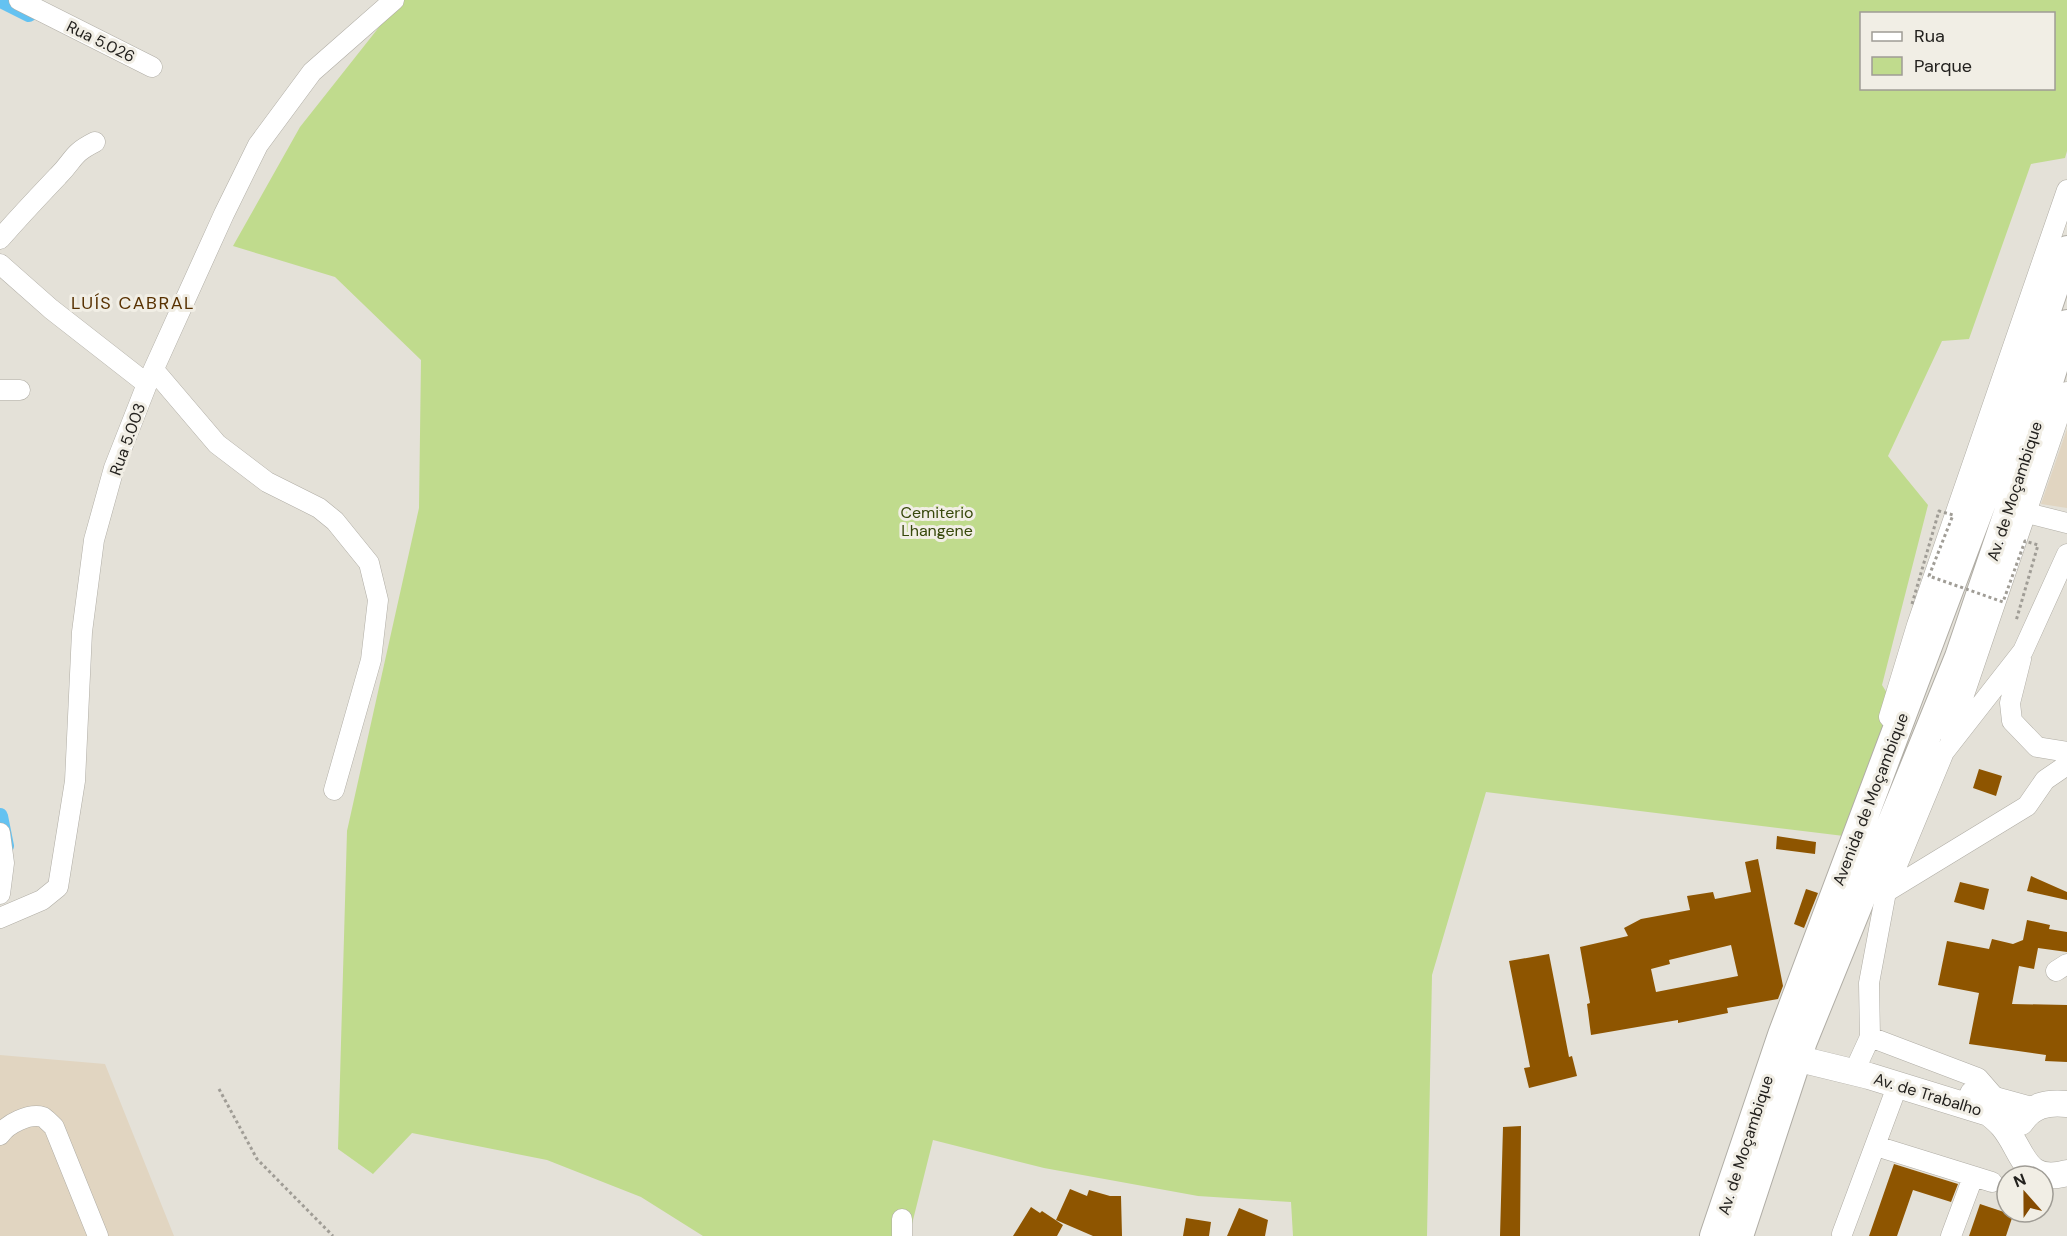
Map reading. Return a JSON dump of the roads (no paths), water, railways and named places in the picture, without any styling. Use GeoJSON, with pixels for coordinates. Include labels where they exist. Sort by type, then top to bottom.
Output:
{"type":"FeatureCollection","features":[{"type":"Feature","properties":{"kind":"highway","name":"Av. de Moçambique"},"geometry":{"type":"LineString","coordinates":[[1966,546],[2067,250]]}},
{"type":"Feature","properties":{"kind":"highway","name":"Av. de Moçambique"},"geometry":{"type":"LineString","coordinates":[[1959,657],[2010,507],[2067,324]]}},
{"type":"Feature","properties":{"kind":"highway","name":"Avenida de Moçambique"},"geometry":{"type":"LineString","coordinates":[[1789,1047],[1884,761],[1966,546]]}},
{"type":"Feature","properties":{"kind":"highway","name":"Avenida de Moçambique"},"geometry":{"type":"LineString","coordinates":[[1789,1047],[1932,751],[1959,657]]}},
{"type":"Feature","properties":{"kind":"highway","name":"Av. de Moçambique"},"geometry":{"type":"LineString","coordinates":[[1714,1236],[1789,1047]]}},
{"type":"Feature","properties":{"kind":"highway","name":"Av. de Moçambique"},"geometry":{"type":"LineString","coordinates":[[1740,1236],[1789,1047]]}},
{"type":"Feature","properties":{"kind":"main road"},"geometry":{"type":"LineString","coordinates":[[1789,1047],[1859,1061],[2031,1110]]}},
{"type":"Feature","properties":{"kind":"main road","name":"Av. de Trabalho"},"geometry":{"type":"LineString","coordinates":[[1789,1047],[1989,1113],[2003,1126],[2030,1168],[2044,1175],[2063,1178]]}},
{"type":"Feature","properties":{"kind":"main road"},"geometry":{"type":"LineString","coordinates":[[2018,1150],[2017,1136],[2020,1124],[2031,1110],[2046,1104],[2067,1104]]}},
{"type":"Feature","properties":{"kind":"street","name":"Rua 5.026"},"geometry":{"type":"LineString","coordinates":[[19,0],[152,66]]}},
{"type":"Feature","properties":{"kind":"street","name":"Rua 5.003"},"geometry":{"type":"LineString","coordinates":[[0,918],[42,900],[58,887],[75,781],[82,632],[94,540],[114,468],[151,377],[224,214],[258,145],[312,72],[394,0]]}},
{"type":"Feature","properties":{"kind":"street"},"geometry":{"type":"LineString","coordinates":[[0,239],[36,197],[60,174],[74,154],[96,142]]}},
{"type":"Feature","properties":{"kind":"street"},"geometry":{"type":"LineString","coordinates":[[1884,761],[1884,733],[1898,682],[2067,190]]}},
{"type":"Feature","properties":{"kind":"street"},"geometry":{"type":"LineString","coordinates":[[0,264],[51,309],[151,377],[218,444],[267,482],[319,508],[335,520],[369,563],[378,600],[371,660],[334,790]]}},
{"type":"Feature","properties":{"kind":"street"},"geometry":{"type":"LineString","coordinates":[[1859,1061],[1870,1037],[1869,983],[1886,892],[1932,751],[1995,608],[2008,562],[2027,513],[2067,392]]}},
{"type":"Feature","properties":{"kind":"street"},"geometry":{"type":"LineString","coordinates":[[2027,513],[2067,523]]}},
{"type":"Feature","properties":{"kind":"street"},"geometry":{"type":"LineString","coordinates":[[2067,554],[2023,651],[2010,703],[2012,721],[2037,747],[2067,752]]}},
{"type":"Feature","properties":{"kind":"street"},"geometry":{"type":"LineString","coordinates":[[1932,751],[2023,651]]}},
{"type":"Feature","properties":{"kind":"street"},"geometry":{"type":"LineString","coordinates":[[1886,892],[2027,806],[2045,780],[2067,765]]}},
{"type":"Feature","properties":{"kind":"street"},"geometry":{"type":"LineString","coordinates":[[0,833],[4,863],[0,894]]}},
{"type":"Feature","properties":{"kind":"street"},"geometry":{"type":"LineString","coordinates":[[1870,1037],[1978,1078],[1998,1101]]}},
{"type":"Feature","properties":{"kind":"street"},"geometry":{"type":"LineString","coordinates":[[1842,1234],[1898,1084]]}},
{"type":"Feature","properties":{"kind":"street"},"geometry":{"type":"LineString","coordinates":[[0,1135],[6,1126],[28,1118],[43,1118],[54,1126],[98,1236]]}},
{"type":"Feature","properties":{"kind":"street"},"geometry":{"type":"LineString","coordinates":[[1876,1146],[1982,1179],[1951,1236]]}},
{"type":"Feature","properties":{"kind":"waterway"},"geometry":{"type":"LineString","coordinates":[[1,0],[29,14]]}},
{"type":"Feature","properties":{"kind":"waterway"},"geometry":{"type":"LineString","coordinates":[[0,816],[6,846]]}},
{"type":"Feature","properties":{"kind":"district","name":"LUÍS CABRAL"},"geometry":{"type":"Point","coordinates":[133,303]}},
{"type":"Feature","properties":{"kind":"park label","name":"Cemiterio Lhangene"},"geometry":{"type":"Point","coordinates":[937,521]}}]}
